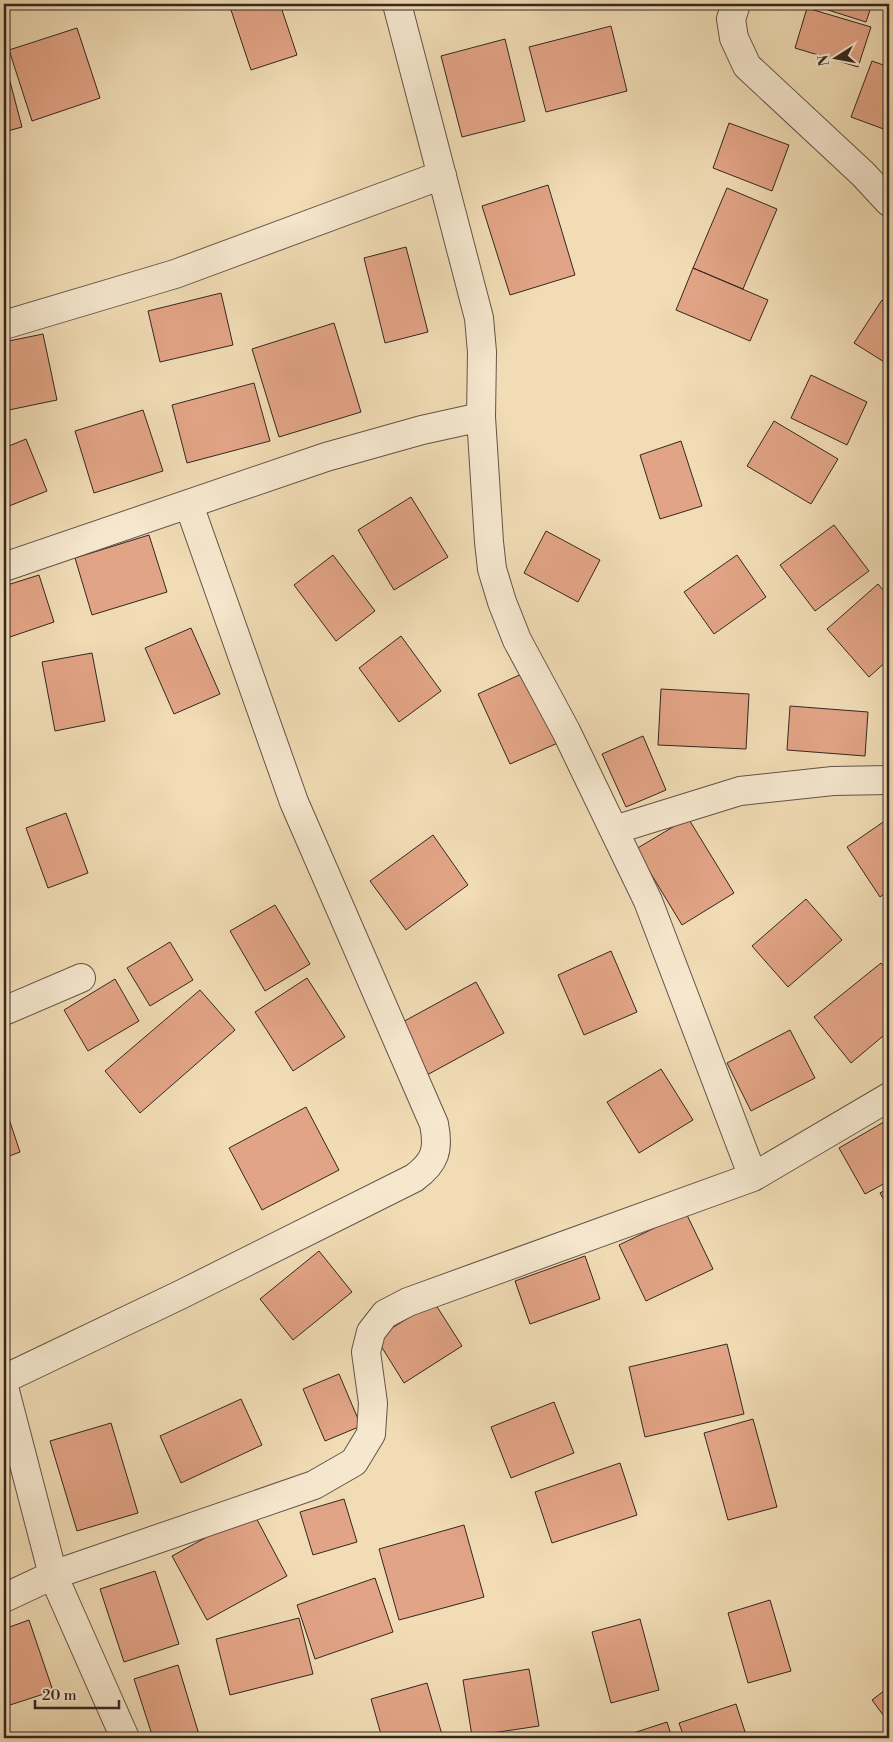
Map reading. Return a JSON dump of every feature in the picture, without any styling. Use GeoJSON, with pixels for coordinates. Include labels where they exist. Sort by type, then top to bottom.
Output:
{"type":"FeatureCollection","features":[{"type":"Feature","properties":{"kind":"street"},"geometry":{"type":"LineString","coordinates":[[397,4],[478,318],[482,352],[481,417],[489,542],[492,569],[502,602],[518,640],[566,731],[648,901],[753,1177]]}},
{"type":"Feature","properties":{"kind":"street"},"geometry":{"type":"LineString","coordinates":[[736,4],[731,19],[734,38],[747,66],[863,174],[889,202]]}},
{"type":"Feature","properties":{"kind":"street"},"geometry":{"type":"LineString","coordinates":[[6,316],[175,274],[442,175]]}},
{"type":"Feature","properties":{"kind":"street"},"geometry":{"type":"LineString","coordinates":[[4,567],[189,506],[326,457],[422,430],[481,417]]}},
{"type":"Feature","properties":{"kind":"street"},"geometry":{"type":"LineString","coordinates":[[4,1379],[180,1295],[414,1178],[427,1168],[435,1154],[437,1139],[434,1124],[294,802],[260,711],[189,506]]}},
{"type":"Feature","properties":{"kind":"street"},"geometry":{"type":"LineString","coordinates":[[614,830],[740,792],[833,781],[889,780]]}},
{"type":"Feature","properties":{"kind":"street"},"geometry":{"type":"LineString","coordinates":[[4,1011],[81,978]]}},
{"type":"Feature","properties":{"kind":"street"},"geometry":{"type":"LineString","coordinates":[[4,1598],[53,1574],[314,1485],[354,1462],[371,1434],[373,1403],[366,1352],[371,1332],[385,1314],[408,1302],[753,1177],[889,1097]]}},
{"type":"Feature","properties":{"kind":"street"},"geometry":{"type":"LineString","coordinates":[[4,1387],[12,1444],[53,1574],[124,1738]]}},
{"type":"Feature","properties":{"kind":"building"},"geometry":{"type":"Polygon","coordinates":[[[229,4],[280,4],[297,55],[251,70],[229,4]]]}},
{"type":"Feature","properties":{"kind":"building"},"geometry":{"type":"Polygon","coordinates":[[[809,4],[872,4],[866,22],[809,4]]]}},
{"type":"Feature","properties":{"kind":"building"},"geometry":{"type":"Polygon","coordinates":[[[807,8],[871,27],[858,67],[795,48],[807,8]]]}},
{"type":"Feature","properties":{"kind":"building"},"geometry":{"type":"Polygon","coordinates":[[[611,26],[627,91],[546,112],[529,47],[611,26]]]}},
{"type":"Feature","properties":{"kind":"building"},"geometry":{"type":"Polygon","coordinates":[[[77,28],[100,98],[32,121],[9,50],[77,28]]]}},
{"type":"Feature","properties":{"kind":"building"},"geometry":{"type":"Polygon","coordinates":[[[505,39],[525,121],[462,137],[441,56],[505,39]]]}},
{"type":"Feature","properties":{"kind":"building"},"geometry":{"type":"Polygon","coordinates":[[[4,59],[22,127],[4,132],[4,59]]]}},
{"type":"Feature","properties":{"kind":"building"},"geometry":{"type":"Polygon","coordinates":[[[872,61],[889,67],[889,131],[851,117],[872,61]]]}},
{"type":"Feature","properties":{"kind":"building"},"geometry":{"type":"Polygon","coordinates":[[[729,123],[789,145],[772,191],[713,168],[729,123]]]}},
{"type":"Feature","properties":{"kind":"building"},"geometry":{"type":"Polygon","coordinates":[[[548,185],[575,275],[510,295],[482,206],[548,185]]]}},
{"type":"Feature","properties":{"kind":"building"},"geometry":{"type":"Polygon","coordinates":[[[727,188],[777,209],[743,289],[693,268],[727,188]]]}},
{"type":"Feature","properties":{"kind":"building"},"geometry":{"type":"Polygon","coordinates":[[[406,247],[428,332],[385,343],[364,258],[406,247]]]}},
{"type":"Feature","properties":{"kind":"building"},"geometry":{"type":"Polygon","coordinates":[[[693,268],[768,300],[750,341],[676,310],[693,268]]]}},
{"type":"Feature","properties":{"kind":"building"},"geometry":{"type":"Polygon","coordinates":[[[221,293],[233,345],[160,362],[148,311],[221,293]]]}},
{"type":"Feature","properties":{"kind":"building"},"geometry":{"type":"Polygon","coordinates":[[[882,300],[889,305],[889,365],[854,343],[882,300]]]}},
{"type":"Feature","properties":{"kind":"building"},"geometry":{"type":"Polygon","coordinates":[[[334,323],[361,412],[279,437],[252,349],[334,323]]]}},
{"type":"Feature","properties":{"kind":"building"},"geometry":{"type":"Polygon","coordinates":[[[43,334],[57,400],[4,411],[4,342],[43,334]]]}},
{"type":"Feature","properties":{"kind":"building"},"geometry":{"type":"Polygon","coordinates":[[[811,375],[867,402],[847,445],[791,418],[811,375]]]}},
{"type":"Feature","properties":{"kind":"building"},"geometry":{"type":"Polygon","coordinates":[[[254,383],[270,441],[187,463],[172,405],[254,383]]]}},
{"type":"Feature","properties":{"kind":"building"},"geometry":{"type":"Polygon","coordinates":[[[143,410],[163,471],[94,493],[75,431],[143,410]]]}},
{"type":"Feature","properties":{"kind":"building"},"geometry":{"type":"Polygon","coordinates":[[[774,421],[838,459],[811,504],[747,466],[774,421]]]}},
{"type":"Feature","properties":{"kind":"building"},"geometry":{"type":"Polygon","coordinates":[[[26,439],[47,491],[4,508],[4,448],[26,439]]]}},
{"type":"Feature","properties":{"kind":"building"},"geometry":{"type":"Polygon","coordinates":[[[681,441],[702,506],[660,519],[640,455],[681,441]]]}},
{"type":"Feature","properties":{"kind":"building"},"geometry":{"type":"Polygon","coordinates":[[[411,497],[448,557],[394,590],[358,530],[411,497]]]}},
{"type":"Feature","properties":{"kind":"building"},"geometry":{"type":"Polygon","coordinates":[[[834,525],[869,571],[815,611],[780,565],[834,525]]]}},
{"type":"Feature","properties":{"kind":"building"},"geometry":{"type":"Polygon","coordinates":[[[546,531],[600,560],[578,602],[524,573],[546,531]]]}},
{"type":"Feature","properties":{"kind":"building"},"geometry":{"type":"Polygon","coordinates":[[[149,535],[167,592],[92,615],[75,558],[149,535]]]}},
{"type":"Feature","properties":{"kind":"building"},"geometry":{"type":"Polygon","coordinates":[[[333,555],[375,611],[336,641],[294,585],[333,555]]]}},
{"type":"Feature","properties":{"kind":"building"},"geometry":{"type":"Polygon","coordinates":[[[737,555],[766,597],[714,634],[684,592],[737,555]]]}},
{"type":"Feature","properties":{"kind":"building"},"geometry":{"type":"Polygon","coordinates":[[[39,575],[54,622],[4,639],[4,586],[39,575]]]}},
{"type":"Feature","properties":{"kind":"building"},"geometry":{"type":"Polygon","coordinates":[[[878,584],[889,597],[889,659],[869,677],[827,629],[878,584]]]}},
{"type":"Feature","properties":{"kind":"building"},"geometry":{"type":"Polygon","coordinates":[[[191,628],[220,694],[174,714],[145,648],[191,628]]]}},
{"type":"Feature","properties":{"kind":"building"},"geometry":{"type":"Polygon","coordinates":[[[401,636],[441,691],[399,722],[359,668],[401,636]]]}},
{"type":"Feature","properties":{"kind":"building"},"geometry":{"type":"Polygon","coordinates":[[[92,653],[105,721],[55,731],[42,662],[92,653]]]}},
{"type":"Feature","properties":{"kind":"building"},"geometry":{"type":"Polygon","coordinates":[[[528,671],[560,742],[510,764],[478,694],[528,671]]]}},
{"type":"Feature","properties":{"kind":"building"},"geometry":{"type":"Polygon","coordinates":[[[661,689],[749,694],[746,749],[658,745],[661,689]]]}},
{"type":"Feature","properties":{"kind":"building"},"geometry":{"type":"Polygon","coordinates":[[[790,706],[868,712],[865,756],[787,750],[790,706]]]}},
{"type":"Feature","properties":{"kind":"building"},"geometry":{"type":"Polygon","coordinates":[[[643,736],[666,790],[626,807],[602,754],[643,736]]]}},
{"type":"Feature","properties":{"kind":"building"},"geometry":{"type":"Polygon","coordinates":[[[66,813],[88,873],[48,888],[26,828],[66,813]]]}},
{"type":"Feature","properties":{"kind":"building"},"geometry":{"type":"Polygon","coordinates":[[[688,818],[734,893],[682,925],[636,849],[688,818]]]}},
{"type":"Feature","properties":{"kind":"building"},"geometry":{"type":"Polygon","coordinates":[[[889,818],[889,890],[880,897],[847,847],[889,818]]]}},
{"type":"Feature","properties":{"kind":"building"},"geometry":{"type":"Polygon","coordinates":[[[433,835],[468,885],[406,930],[370,881],[433,835]]]}},
{"type":"Feature","properties":{"kind":"building"},"geometry":{"type":"Polygon","coordinates":[[[806,899],[842,940],[788,987],[752,946],[806,899]]]}},
{"type":"Feature","properties":{"kind":"building"},"geometry":{"type":"Polygon","coordinates":[[[275,905],[310,964],[265,991],[230,931],[275,905]]]}},
{"type":"Feature","properties":{"kind":"building"},"geometry":{"type":"Polygon","coordinates":[[[170,942],[193,980],[150,1006],[127,968],[170,942]]]}},
{"type":"Feature","properties":{"kind":"building"},"geometry":{"type":"Polygon","coordinates":[[[611,951],[637,1012],[584,1035],[558,975],[611,951]]]}},
{"type":"Feature","properties":{"kind":"building"},"geometry":{"type":"Polygon","coordinates":[[[881,963],[889,974],[889,1031],[851,1063],[814,1017],[881,963]]]}},
{"type":"Feature","properties":{"kind":"building"},"geometry":{"type":"Polygon","coordinates":[[[307,978],[345,1037],[293,1071],[255,1012],[307,978]]]}},
{"type":"Feature","properties":{"kind":"building"},"geometry":{"type":"Polygon","coordinates":[[[115,979],[139,1021],[88,1051],[64,1010],[115,979]]]}},
{"type":"Feature","properties":{"kind":"building"},"geometry":{"type":"Polygon","coordinates":[[[476,982],[504,1033],[427,1075],[399,1024],[476,982]]]}},
{"type":"Feature","properties":{"kind":"building"},"geometry":{"type":"Polygon","coordinates":[[[200,990],[235,1030],[140,1113],[105,1071],[200,990]]]}},
{"type":"Feature","properties":{"kind":"building"},"geometry":{"type":"Polygon","coordinates":[[[790,1030],[815,1078],[751,1111],[727,1063],[790,1030]]]}},
{"type":"Feature","properties":{"kind":"building"},"geometry":{"type":"Polygon","coordinates":[[[661,1069],[693,1120],[639,1153],[607,1102],[661,1069]]]}},
{"type":"Feature","properties":{"kind":"building"},"geometry":{"type":"Polygon","coordinates":[[[4,1104],[20,1152],[4,1158],[4,1104]]]}},
{"type":"Feature","properties":{"kind":"building"},"geometry":{"type":"Polygon","coordinates":[[[306,1107],[339,1170],[262,1210],[229,1148],[306,1107]]]}},
{"type":"Feature","properties":{"kind":"building"},"geometry":{"type":"Polygon","coordinates":[[[889,1119],[889,1181],[865,1194],[839,1148],[889,1119]]]}},
{"type":"Feature","properties":{"kind":"building"},"geometry":{"type":"Polygon","coordinates":[[[889,1188],[889,1209],[880,1193],[889,1188]]]}},
{"type":"Feature","properties":{"kind":"building"},"geometry":{"type":"Polygon","coordinates":[[[686,1213],[713,1269],[646,1301],[619,1245],[686,1213]]]}},
{"type":"Feature","properties":{"kind":"building"},"geometry":{"type":"Polygon","coordinates":[[[319,1251],[352,1292],[293,1340],[260,1299],[319,1251]]]}},
{"type":"Feature","properties":{"kind":"building"},"geometry":{"type":"Polygon","coordinates":[[[585,1256],[600,1299],[530,1324],[515,1281],[585,1256]]]}},
{"type":"Feature","properties":{"kind":"building"},"geometry":{"type":"Polygon","coordinates":[[[434,1302],[462,1346],[404,1383],[376,1338],[434,1302]]]}},
{"type":"Feature","properties":{"kind":"building"},"geometry":{"type":"Polygon","coordinates":[[[727,1344],[744,1414],[645,1437],[629,1367],[727,1344]]]}},
{"type":"Feature","properties":{"kind":"building"},"geometry":{"type":"Polygon","coordinates":[[[339,1374],[361,1426],[325,1441],[303,1389],[339,1374]]]}},
{"type":"Feature","properties":{"kind":"building"},"geometry":{"type":"Polygon","coordinates":[[[241,1399],[262,1445],[181,1483],[160,1436],[241,1399]]]}},
{"type":"Feature","properties":{"kind":"building"},"geometry":{"type":"Polygon","coordinates":[[[554,1402],[574,1453],[511,1478],[491,1427],[554,1402]]]}},
{"type":"Feature","properties":{"kind":"building"},"geometry":{"type":"Polygon","coordinates":[[[753,1419],[777,1507],[728,1520],[704,1433],[753,1419]]]}},
{"type":"Feature","properties":{"kind":"building"},"geometry":{"type":"Polygon","coordinates":[[[111,1423],[138,1513],[77,1531],[50,1441],[111,1423]]]}},
{"type":"Feature","properties":{"kind":"building"},"geometry":{"type":"Polygon","coordinates":[[[620,1463],[637,1515],[552,1543],[535,1492],[620,1463]]]}},
{"type":"Feature","properties":{"kind":"building"},"geometry":{"type":"Polygon","coordinates":[[[344,1499],[357,1542],[313,1555],[300,1512],[344,1499]]]}},
{"type":"Feature","properties":{"kind":"building"},"geometry":{"type":"Polygon","coordinates":[[[253,1512],[287,1576],[207,1620],[172,1556],[253,1512]]]}},
{"type":"Feature","properties":{"kind":"building"},"geometry":{"type":"Polygon","coordinates":[[[464,1525],[484,1597],[399,1620],[379,1549],[464,1525]]]}},
{"type":"Feature","properties":{"kind":"building"},"geometry":{"type":"Polygon","coordinates":[[[155,1571],[179,1644],[124,1662],[100,1589],[155,1571]]]}},
{"type":"Feature","properties":{"kind":"building"},"geometry":{"type":"Polygon","coordinates":[[[375,1578],[393,1632],[315,1659],[297,1605],[375,1578]]]}},
{"type":"Feature","properties":{"kind":"building"},"geometry":{"type":"Polygon","coordinates":[[[770,1600],[791,1671],[748,1683],[728,1613],[770,1600]]]}},
{"type":"Feature","properties":{"kind":"building"},"geometry":{"type":"Polygon","coordinates":[[[299,1618],[313,1674],[230,1695],[216,1639],[299,1618]]]}},
{"type":"Feature","properties":{"kind":"building"},"geometry":{"type":"Polygon","coordinates":[[[640,1619],[659,1690],[611,1703],[592,1632],[640,1619]]]}},
{"type":"Feature","properties":{"kind":"building"},"geometry":{"type":"Polygon","coordinates":[[[29,1620],[53,1691],[10,1705],[4,1686],[4,1629],[29,1620]]]}},
{"type":"Feature","properties":{"kind":"building"},"geometry":{"type":"Polygon","coordinates":[[[178,1665],[200,1738],[153,1738],[134,1679],[178,1665]]]}},
{"type":"Feature","properties":{"kind":"building"},"geometry":{"type":"Polygon","coordinates":[[[529,1669],[539,1726],[472,1736],[463,1680],[529,1669]]]}},
{"type":"Feature","properties":{"kind":"building"},"geometry":{"type":"Polygon","coordinates":[[[427,1683],[443,1738],[382,1738],[371,1699],[427,1683]]]}},
{"type":"Feature","properties":{"kind":"building"},"geometry":{"type":"Polygon","coordinates":[[[889,1687],[889,1723],[872,1700],[889,1687]]]}},
{"type":"Feature","properties":{"kind":"building"},"geometry":{"type":"Polygon","coordinates":[[[736,1704],[747,1738],[684,1738],[679,1723],[736,1704]]]}},
{"type":"Feature","properties":{"kind":"building"},"geometry":{"type":"Polygon","coordinates":[[[667,1722],[672,1738],[618,1738],[667,1722]]]}}]}
